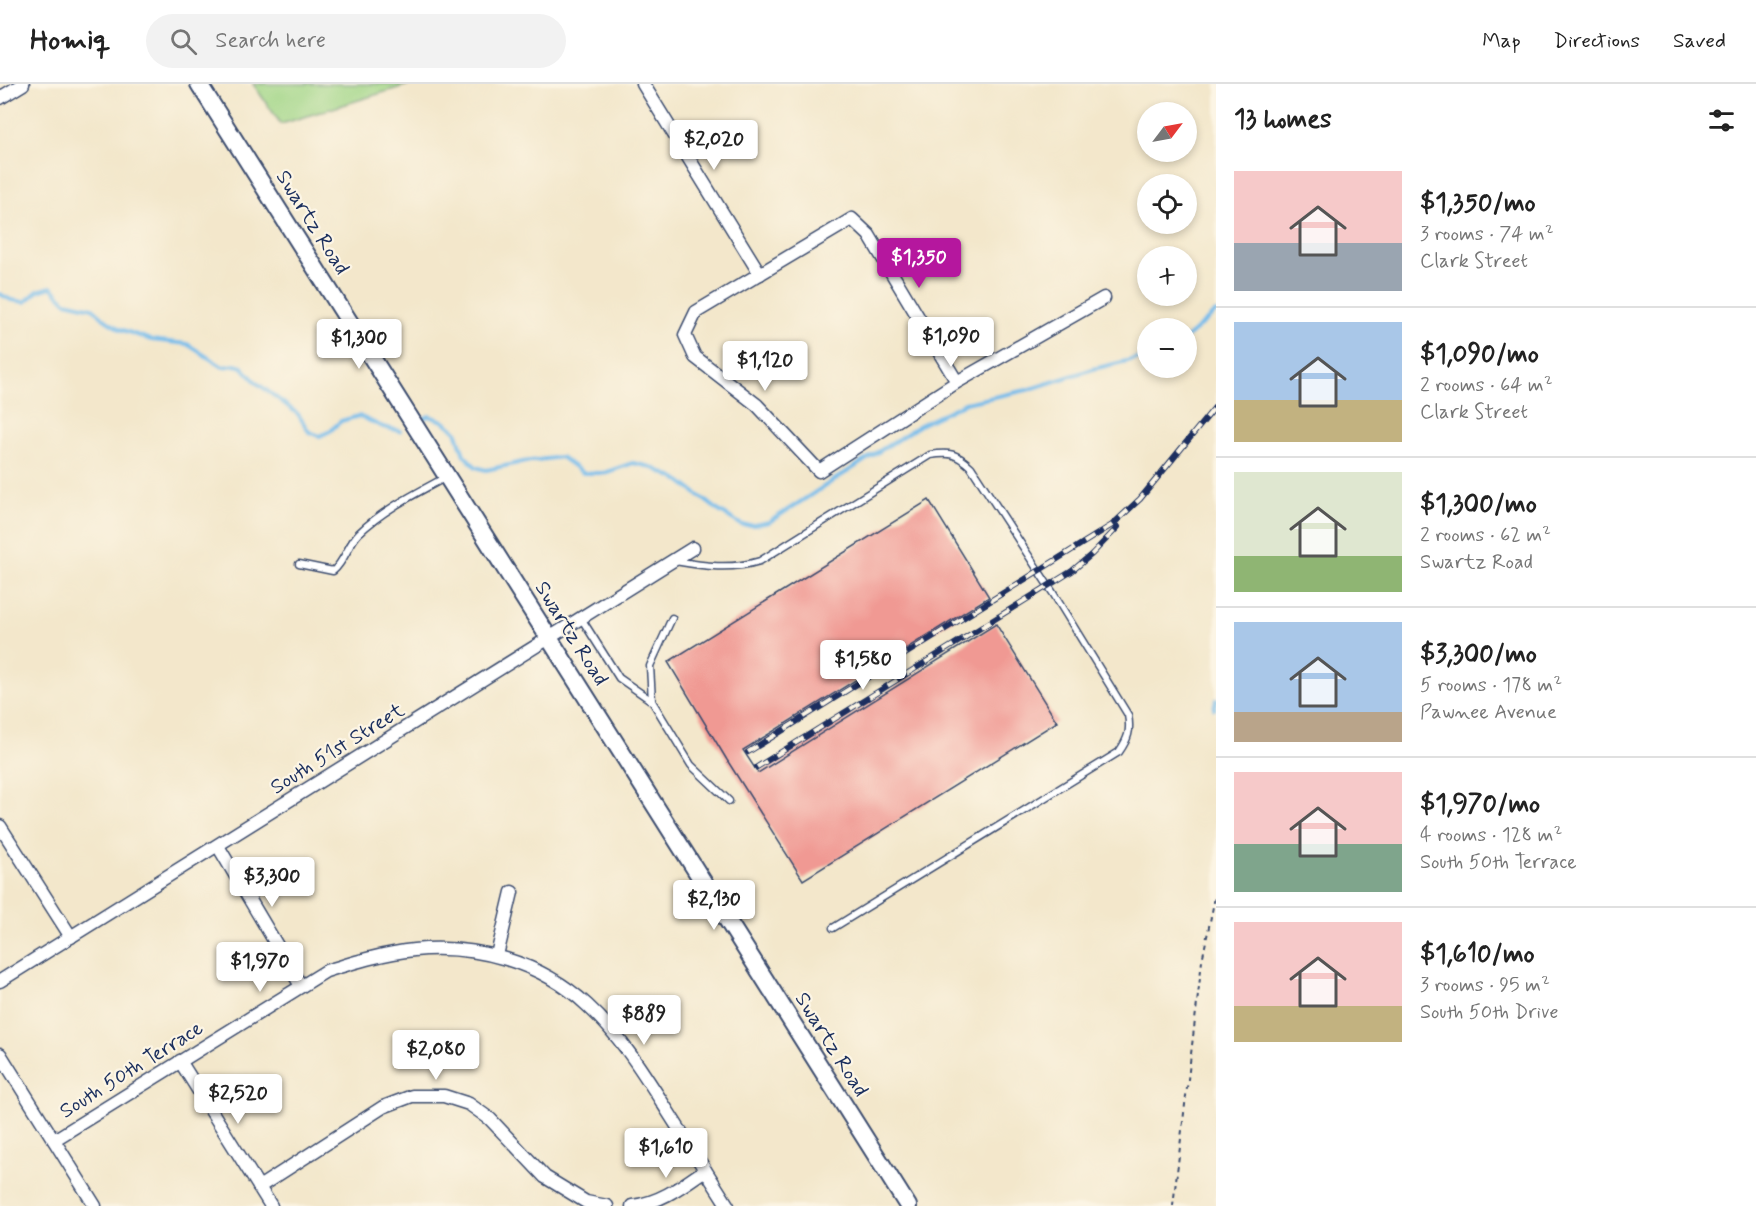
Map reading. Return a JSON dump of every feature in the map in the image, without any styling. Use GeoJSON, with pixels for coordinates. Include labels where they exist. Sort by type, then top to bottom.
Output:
{"type":"FeatureCollection","features":[{"type":"Feature","properties":{"kind":"street"},"geometry":{"type":"LineString","coordinates":[[0,98],[23,84]]}},
{"type":"Feature","properties":{"kind":"street","name":"Swartz Road"},"geometry":{"type":"LineString","coordinates":[[199,84],[908,1206]]}},
{"type":"Feature","properties":{"kind":"street"},"geometry":{"type":"LineString","coordinates":[[646,85],[760,274]]}},
{"type":"Feature","properties":{"kind":"street"},"geometry":{"type":"LineString","coordinates":[[957,382],[869,235],[852,219],[696,312],[685,335],[695,357],[757,405],[819,471],[957,382],[1104,298]]}},
{"type":"Feature","properties":{"kind":"street","name":"South 51st Street"},"geometry":{"type":"LineString","coordinates":[[0,981],[693,548]]}},
{"type":"Feature","properties":{"kind":"street"},"geometry":{"type":"LineString","coordinates":[[0,826],[71,937]]}},
{"type":"Feature","properties":{"kind":"street"},"geometry":{"type":"LineString","coordinates":[[218,846],[301,986]]}},
{"type":"Feature","properties":{"kind":"street"},"geometry":{"type":"LineString","coordinates":[[497,955],[512,892]]}},
{"type":"Feature","properties":{"kind":"street","name":"South 50th Terrace"},"geometry":{"type":"LineString","coordinates":[[54,1140],[326,971],[367,958],[414,950],[458,949],[497,955],[532,969],[560,985],[587,1005],[633,1055],[728,1206]]}},
{"type":"Feature","properties":{"kind":"street"},"geometry":{"type":"LineString","coordinates":[[0,1054],[95,1206]]}},
{"type":"Feature","properties":{"kind":"street"},"geometry":{"type":"LineString","coordinates":[[180,1061],[271,1206]]}},
{"type":"Feature","properties":{"kind":"street"},"geometry":{"type":"LineString","coordinates":[[259,1188],[383,1107],[411,1096],[444,1096],[469,1104],[490,1119],[545,1177],[586,1202],[607,1206]]}},
{"type":"Feature","properties":{"kind":"street"},"geometry":{"type":"LineString","coordinates":[[632,1206],[646,1204],[670,1194],[705,1170]]}},
{"type":"Feature","properties":{"kind":"lane"},"geometry":{"type":"LineString","coordinates":[[672,560],[730,567],[760,561],[930,455],[947,452],[960,457],[970,467],[1053,593],[1128,715],[1130,728],[1127,740],[1119,752],[833,928]]}},
{"type":"Feature","properties":{"kind":"lane"},"geometry":{"type":"LineString","coordinates":[[299,564],[333,571],[339,566],[358,534],[408,498],[446,477]]}},
{"type":"Feature","properties":{"kind":"lane"},"geometry":{"type":"LineString","coordinates":[[580,618],[619,678],[652,701],[691,765],[729,801]]}},
{"type":"Feature","properties":{"kind":"lane"},"geometry":{"type":"LineString","coordinates":[[652,701],[650,666],[672,618]]}},
{"type":"Feature","properties":{"kind":"path"},"geometry":{"type":"LineString","coordinates":[[1173,1206],[1202,961],[1216,892]]}},
{"type":"Feature","properties":{"kind":"green space"},"geometry":{"type":"Polygon","coordinates":[[[253,84],[411,84],[281,124],[253,84]]]}},
{"type":"Feature","properties":{"kind":"building"},"geometry":{"type":"Polygon","coordinates":[[[929,500],[989,597],[743,750],[758,773],[996,624],[1057,722],[803,880],[668,662],[929,500]]]}},
{"type":"Feature","properties":{"kind":"waterway"},"geometry":{"type":"LineString","coordinates":[[0,294],[11,300],[25,302],[38,291],[51,287],[66,302],[93,308],[120,329],[151,340],[187,344],[223,367],[235,365],[242,367],[257,383],[298,414],[309,432],[320,436],[341,421],[359,416],[383,427],[400,431]]}},
{"type":"Feature","properties":{"kind":"waterway"},"geometry":{"type":"LineString","coordinates":[[1197,328],[1216,312]]}},
{"type":"Feature","properties":{"kind":"waterway"},"geometry":{"type":"LineString","coordinates":[[424,418],[429,416],[443,421],[456,431],[464,455],[476,467],[486,470],[561,457],[583,473],[604,473],[633,463],[651,467],[680,481],[719,511],[742,525],[754,525],[769,522],[920,425],[965,403],[1027,390],[1093,369],[1137,359]]}},
{"type":"Feature","properties":{"kind":"waterway"},"geometry":{"type":"LineString","coordinates":[[1214,709],[1216,700]]}},
{"type":"Feature","properties":{"kind":"railway"},"geometry":{"type":"LineString","coordinates":[[748,752],[1112,525],[1140,499],[1216,406]]}},
{"type":"Feature","properties":{"kind":"railway"},"geometry":{"type":"LineString","coordinates":[[757,767],[1072,571],[1118,527]]}}]}
